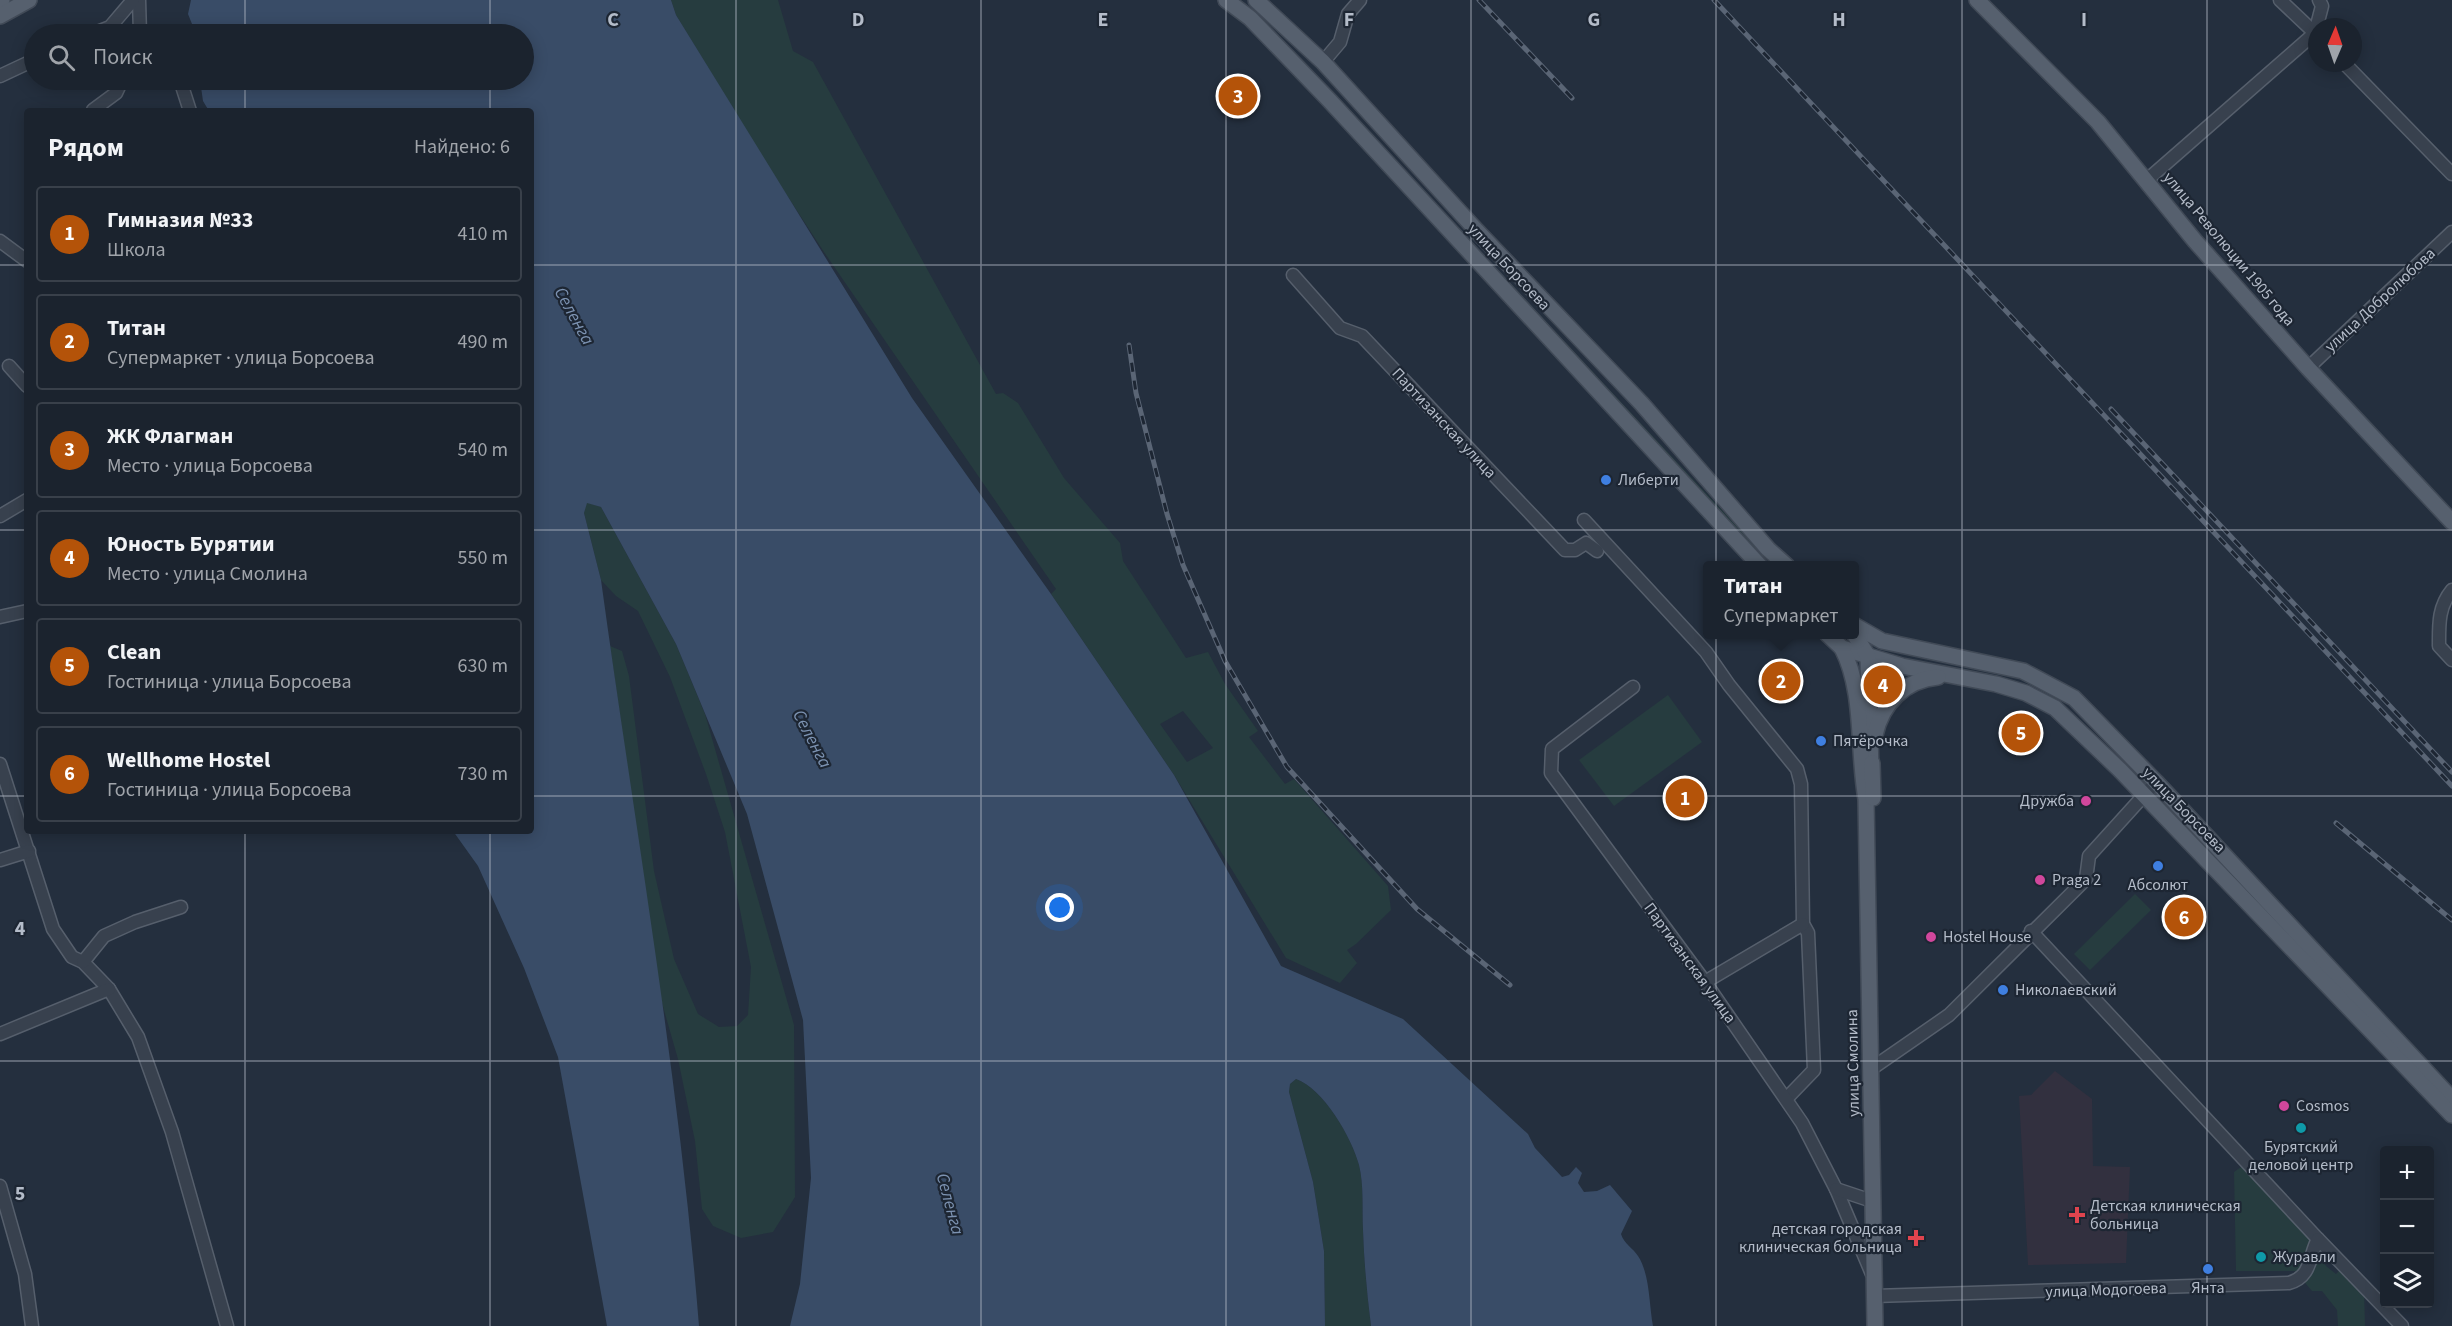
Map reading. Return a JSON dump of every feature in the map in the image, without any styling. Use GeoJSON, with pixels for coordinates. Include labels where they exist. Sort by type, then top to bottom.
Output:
{"type":"FeatureCollection","features":[{"type":"Feature","properties":{"kind":"main road"},"geometry":{"type":"LineString","coordinates":[[0,16],[29,0]]}},
{"type":"Feature","properties":{"kind":"main road","name":"улица Борсоева"},"geometry":{"type":"LineString","coordinates":[[1226,0],[1250,18],[1307,77],[1755,561]]}},
{"type":"Feature","properties":{"kind":"main road","name":"улица Борсоева"},"geometry":{"type":"LineString","coordinates":[[1256,0],[1323,62],[1477,231],[1642,404],[1768,549],[1781,561]]}},
{"type":"Feature","properties":{"kind":"main road","name":"улица Революции 1905 года"},"geometry":{"type":"LineString","coordinates":[[1977,0],[2098,122],[2195,241],[2308,368],[2452,522]]}},
{"type":"Feature","properties":{"kind":"main road"},"geometry":{"type":"LineString","coordinates":[[1307,77],[1323,62]]}},
{"type":"Feature","properties":{"kind":"main road"},"geometry":{"type":"LineString","coordinates":[[1759,561],[1768,549]]}},
{"type":"Feature","properties":{"kind":"main road","name":"улица Борсоева"},"geometry":{"type":"LineString","coordinates":[[1859,628],[1882,641],[1925,652],[2009,667],[2049,682],[2074,698],[2156,782],[2452,1099]]}},
{"type":"Feature","properties":{"kind":"main road"},"geometry":{"type":"LineString","coordinates":[[1832,639],[1842,648],[1882,641]]}},
{"type":"Feature","properties":{"kind":"main road","name":"улица Борсоева"},"geometry":{"type":"LineString","coordinates":[[1861,645],[1948,677],[1996,684],[2026,693],[2055,708],[2086,735],[2452,1115]]}},
{"type":"Feature","properties":{"kind":"main road","name":"улица Смолина"},"geometry":{"type":"LineString","coordinates":[[1861,645],[1872,747],[1872,763],[1866,799]]}},
{"type":"Feature","properties":{"kind":"main road","name":"улица Смолина"},"geometry":{"type":"LineString","coordinates":[[1842,648],[1852,676],[1860,769],[1866,799],[1875,1066],[1872,1201],[1872,1274],[1878,1296],[1875,1326]]}},
{"type":"Feature","properties":{"kind":"main road"},"geometry":{"type":"LineString","coordinates":[[1872,747],[1885,707],[1900,692],[1912,683],[1948,677]]}},
{"type":"Feature","properties":{"kind":"main road"},"geometry":{"type":"LineString","coordinates":[[1872,763],[1878,1296],[1884,1326]]}},
{"type":"Feature","properties":{"kind":"street"},"geometry":{"type":"LineString","coordinates":[[113,24],[133,0]]}},
{"type":"Feature","properties":{"kind":"street"},"geometry":{"type":"LineString","coordinates":[[139,0],[140,24]]}},
{"type":"Feature","properties":{"kind":"street"},"geometry":{"type":"LineString","coordinates":[[1323,62],[1340,42],[1348,14],[1360,0]]}},
{"type":"Feature","properties":{"kind":"street"},"geometry":{"type":"LineString","coordinates":[[2280,0],[2308,26]]}},
{"type":"Feature","properties":{"kind":"street"},"geometry":{"type":"LineString","coordinates":[[2319,0],[2322,6],[2319,18]]}},
{"type":"Feature","properties":{"kind":"street"},"geometry":{"type":"LineString","coordinates":[[2147,180],[2308,41]]}},
{"type":"Feature","properties":{"kind":"street"},"geometry":{"type":"LineString","coordinates":[[0,76],[24,66]]}},
{"type":"Feature","properties":{"kind":"street"},"geometry":{"type":"LineString","coordinates":[[2353,72],[2452,174]]}},
{"type":"Feature","properties":{"kind":"street"},"geometry":{"type":"LineString","coordinates":[[96,108],[117,90]]}},
{"type":"Feature","properties":{"kind":"street"},"geometry":{"type":"LineString","coordinates":[[183,90],[189,108]]}},
{"type":"Feature","properties":{"kind":"street","name":"улица Добролюбова"},"geometry":{"type":"LineString","coordinates":[[2308,368],[2452,232]]}},
{"type":"Feature","properties":{"kind":"street"},"geometry":{"type":"LineString","coordinates":[[0,241],[24,259]]}},
{"type":"Feature","properties":{"kind":"street","name":"Партизанская улица"},"geometry":{"type":"LineString","coordinates":[[1293,275],[1340,328],[1362,336],[1564,550],[1575,550],[1586,543],[1597,551]]}},
{"type":"Feature","properties":{"kind":"street"},"geometry":{"type":"LineString","coordinates":[[9,366],[24,383]]}},
{"type":"Feature","properties":{"kind":"street"},"geometry":{"type":"LineString","coordinates":[[0,516],[24,502]]}},
{"type":"Feature","properties":{"kind":"street"},"geometry":{"type":"LineString","coordinates":[[1584,520],[1706,652],[1729,686],[1797,769],[1801,784],[1803,924],[1808,933],[1814,1070],[1786,1099]]}},
{"type":"Feature","properties":{"kind":"street"},"geometry":{"type":"LineString","coordinates":[[2452,590],[2445,598],[2439,617],[2439,646],[2452,660]]}},
{"type":"Feature","properties":{"kind":"street"},"geometry":{"type":"LineString","coordinates":[[0,617],[24,612]]}},
{"type":"Feature","properties":{"kind":"street","name":"Партизанская улица"},"geometry":{"type":"LineString","coordinates":[[1633,687],[1552,749],[1551,773],[1705,982],[1802,1123],[1836,1189],[1872,1274]]}},
{"type":"Feature","properties":{"kind":"street"},"geometry":{"type":"LineString","coordinates":[[0,764],[2,779],[29,851],[53,929],[72,957],[83,962],[109,989],[138,1037],[156,1084],[227,1326]]}},
{"type":"Feature","properties":{"kind":"street"},"geometry":{"type":"LineString","coordinates":[[1875,1066],[1949,1015],[2031,931],[2086,879],[2088,856],[2156,782]]}},
{"type":"Feature","properties":{"kind":"street"},"geometry":{"type":"LineString","coordinates":[[0,860],[29,851]]}},
{"type":"Feature","properties":{"kind":"street"},"geometry":{"type":"LineString","coordinates":[[83,962],[104,936],[135,922],[181,907]]}},
{"type":"Feature","properties":{"kind":"street"},"geometry":{"type":"LineString","coordinates":[[1705,982],[1803,924]]}},
{"type":"Feature","properties":{"kind":"street"},"geometry":{"type":"LineString","coordinates":[[2031,931],[2316,1242],[2402,1326]]}},
{"type":"Feature","properties":{"kind":"street"},"geometry":{"type":"LineString","coordinates":[[0,1034],[47,1017],[109,989]]}},
{"type":"Feature","properties":{"kind":"street"},"geometry":{"type":"LineString","coordinates":[[0,1186],[25,1274],[32,1326]]}},
{"type":"Feature","properties":{"kind":"street"},"geometry":{"type":"LineString","coordinates":[[1836,1189],[1872,1201]]}},
{"type":"Feature","properties":{"kind":"street","name":"улица Модогоева"},"geometry":{"type":"LineString","coordinates":[[1878,1296],[2289,1283],[2296,1281],[2313,1262],[2316,1242]]}},
{"type":"Feature","properties":{"kind":"shaded area","name":"Детская клиническая больница"},"geometry":{"type":"Polygon","coordinates":[[[2055,1071],[2092,1099],[2093,1166],[2130,1167],[2126,1263],[2028,1265],[2019,1096],[2031,1095],[2055,1071]]]}},
{"type":"Feature","properties":{"kind":"green space"},"geometry":{"type":"Polygon","coordinates":[[[671,0],[778,0],[793,51],[813,62],[996,394],[1003,393],[1018,403],[1064,478],[1120,543],[1123,561],[1186,658],[1208,652],[1225,684],[1258,731],[1249,737],[1285,784],[1294,779],[1388,886],[1391,910],[1347,950],[1357,963],[1340,983],[1286,958],[1174,775],[1051,594],[1056,589],[824,252],[769,168],[676,15],[671,0]],[[1183,711],[1160,724],[1187,762],[1213,748],[1183,711]]]}},
{"type":"Feature","properties":{"kind":"green space"},"geometry":{"type":"Polygon","coordinates":[[[1469,239],[1758,549],[1756,551],[1466,241],[1469,239]]]}},
{"type":"Feature","properties":{"kind":"green space"},"geometry":{"type":"Polygon","coordinates":[[[586,502],[601,507],[676,644],[705,714],[794,1025],[795,1197],[773,1232],[741,1238],[713,1226],[702,1209],[695,1141],[678,1059],[660,996],[610,646],[622,651],[629,676],[654,871],[674,959],[698,1014],[719,1027],[737,1026],[748,1015],[751,967],[725,832],[706,774],[670,677],[638,611],[616,596],[601,580],[584,513],[586,502]]]}},
{"type":"Feature","properties":{"kind":"green space"},"geometry":{"type":"Polygon","coordinates":[[[1668,695],[1702,742],[1614,806],[1579,760],[1668,695]]]}},
{"type":"Feature","properties":{"kind":"green space"},"geometry":{"type":"Polygon","coordinates":[[[2135,894],[2151,910],[2090,970],[2074,954],[2135,894]]]}},
{"type":"Feature","properties":{"kind":"green space"},"geometry":{"type":"Polygon","coordinates":[[[1296,1079],[1316,1092],[1335,1115],[1350,1141],[1359,1165],[1371,1326],[1325,1326],[1324,1251],[1313,1182],[1289,1092],[1290,1084],[1296,1079]]]}},
{"type":"Feature","properties":{"kind":"green space"},"geometry":{"type":"Polygon","coordinates":[[[2248,1162],[2312,1240],[2326,1266],[2336,1274],[2341,1269],[2364,1289],[2365,1326],[2338,1326],[2337,1310],[2322,1291],[2312,1291],[2295,1271],[2236,1271],[2234,1172],[2248,1162]]]}},
{"type":"Feature","properties":{"kind":"water","name":"Селенга"},"geometry":{"type":"Polygon","coordinates":[[[191,0],[671,0],[676,15],[912,398],[1051,594],[1174,775],[1281,966],[1403,1019],[1528,1134],[1535,1148],[1562,1177],[1569,1175],[1576,1167],[1582,1173],[1578,1183],[1584,1192],[1597,1191],[1610,1185],[1632,1211],[1621,1234],[1642,1263],[1653,1326],[1371,1326],[1359,1165],[1350,1141],[1335,1115],[1316,1092],[1296,1079],[1290,1084],[1289,1092],[1313,1182],[1324,1251],[1325,1326],[790,1326],[800,1284],[811,1178],[803,1020],[747,814],[676,644],[601,507],[587,503],[584,513],[601,580],[668,1045],[699,1326],[607,1326],[558,1057],[524,968],[478,866],[455,834],[534,834],[534,108],[207,108],[203,101],[201,90],[534,90],[534,24],[192,24],[188,14],[191,0]]]}},
{"type":"Feature","properties":{"kind":"railway"},"geometry":{"type":"LineString","coordinates":[[1479,0],[1572,98]]}},
{"type":"Feature","properties":{"kind":"railway"},"geometry":{"type":"LineString","coordinates":[[1714,0],[2452,786]]}},
{"type":"Feature","properties":{"kind":"railway"},"geometry":{"type":"LineString","coordinates":[[1129,345],[1136,393],[1167,514],[1183,565],[1225,661],[1287,767],[1417,909],[1510,985]]}},
{"type":"Feature","properties":{"kind":"railway"},"geometry":{"type":"LineString","coordinates":[[2111,409],[2452,772]]}},
{"type":"Feature","properties":{"kind":"railway"},"geometry":{"type":"LineString","coordinates":[[2336,823],[2452,920]]}},
{"type":"Feature","properties":{"kind":"place","name":"ЖК Флагман"},"geometry":{"type":"Point","coordinates":[1238,96]}},
{"type":"Feature","properties":{"kind":"place","name":"Либерти"},"geometry":{"type":"Point","coordinates":[1606,480]}},
{"type":"Feature","properties":{"kind":"place","name":"Титан"},"geometry":{"type":"Point","coordinates":[1781,681]}},
{"type":"Feature","properties":{"kind":"place","name":"Юность Бурятии"},"geometry":{"type":"Point","coordinates":[1883,685]}},
{"type":"Feature","properties":{"kind":"place","name":"Clean"},"geometry":{"type":"Point","coordinates":[2021,733]}},
{"type":"Feature","properties":{"kind":"place","name":"Пятёрочка"},"geometry":{"type":"Point","coordinates":[1821,741]}},
{"type":"Feature","properties":{"kind":"place","name":"Гимназия №33"},"geometry":{"type":"Point","coordinates":[1685,798]}},
{"type":"Feature","properties":{"kind":"place","name":"Дружба"},"geometry":{"type":"Point","coordinates":[2086,801]}},
{"type":"Feature","properties":{"kind":"place","name":"Абсолют"},"geometry":{"type":"Point","coordinates":[2158,866]}},
{"type":"Feature","properties":{"kind":"place","name":"Praga 2"},"geometry":{"type":"Point","coordinates":[2040,880]}},
{"type":"Feature","properties":{"kind":"place","name":"Wellhome Hostel"},"geometry":{"type":"Point","coordinates":[2184,917]}},
{"type":"Feature","properties":{"kind":"place","name":"Hostel House"},"geometry":{"type":"Point","coordinates":[1931,937]}},
{"type":"Feature","properties":{"kind":"place","name":"Николаевский"},"geometry":{"type":"Point","coordinates":[2003,990]}},
{"type":"Feature","properties":{"kind":"place","name":"Cosmos"},"geometry":{"type":"Point","coordinates":[2284,1106]}},
{"type":"Feature","properties":{"kind":"place","name":"Бурятский деловой центр"},"geometry":{"type":"Point","coordinates":[2301,1128]}},
{"type":"Feature","properties":{"kind":"place","name":"Детская клиническая больница"},"geometry":{"type":"Point","coordinates":[2077,1215]}},
{"type":"Feature","properties":{"kind":"place","name":"детская городская клиническая больница"},"geometry":{"type":"Point","coordinates":[1916,1238]}},
{"type":"Feature","properties":{"kind":"place","name":"Журавли"},"geometry":{"type":"Point","coordinates":[2261,1257]}},
{"type":"Feature","properties":{"kind":"place","name":"Янта"},"geometry":{"type":"Point","coordinates":[2208,1269]}}]}
